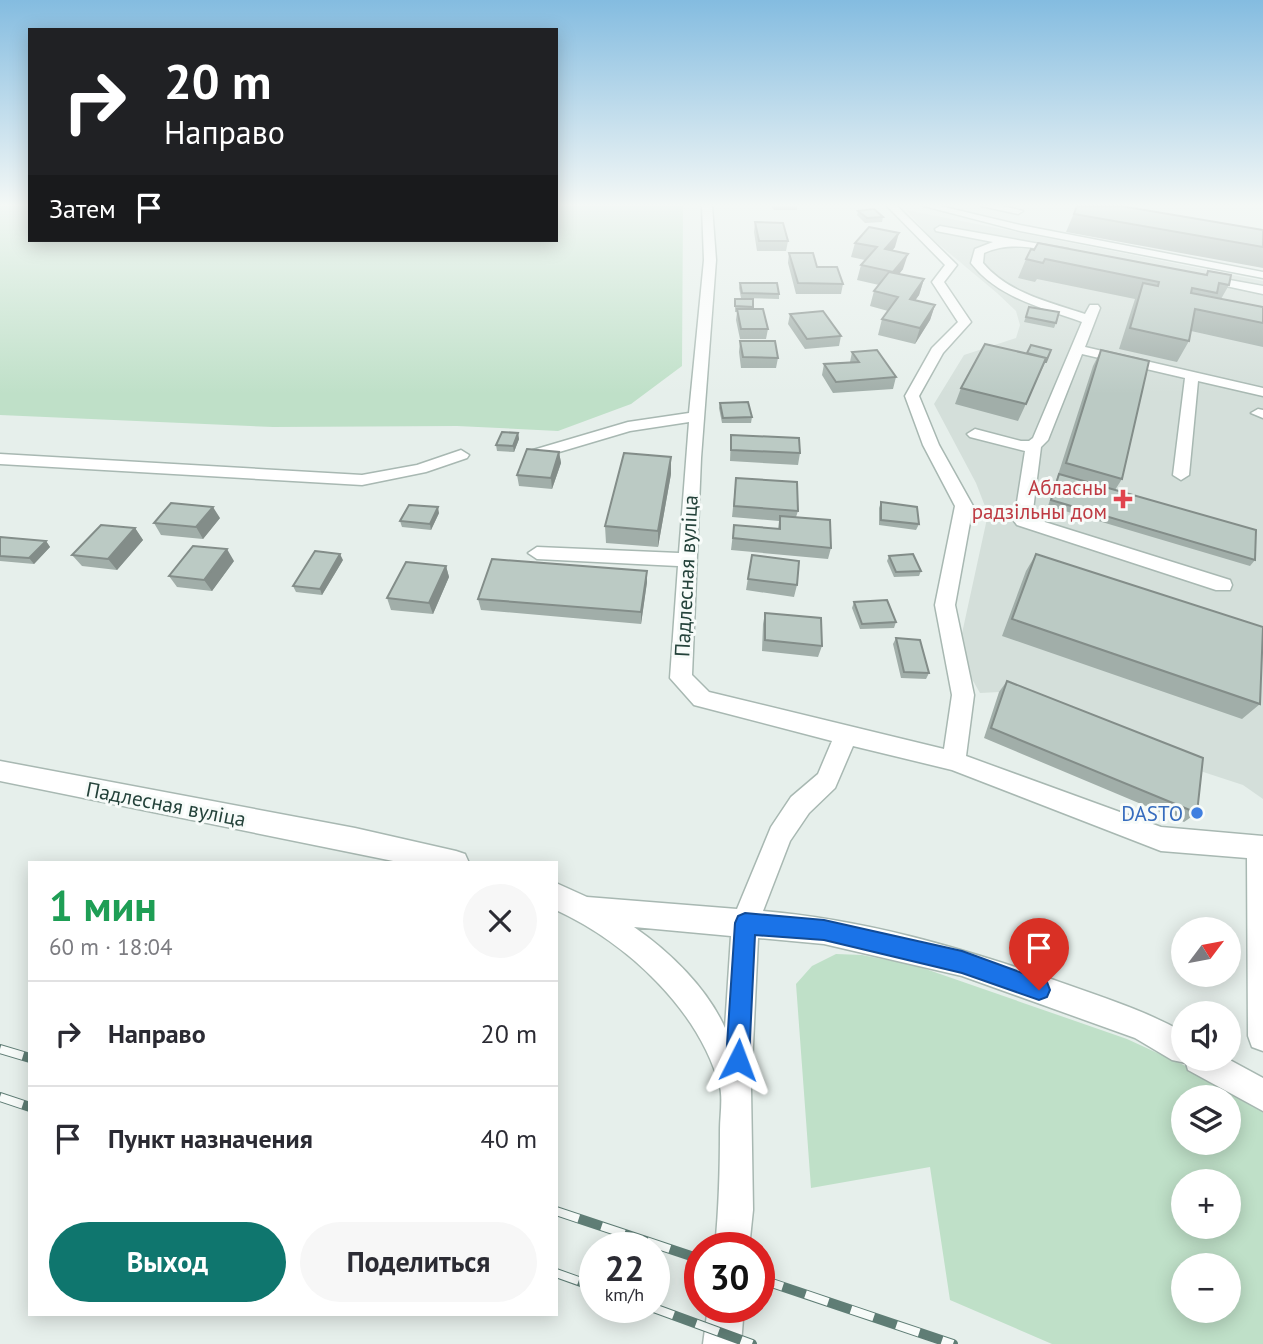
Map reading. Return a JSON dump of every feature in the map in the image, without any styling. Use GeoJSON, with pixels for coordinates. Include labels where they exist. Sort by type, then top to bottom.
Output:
{"type":"FeatureCollection","features":[{"type":"Feature","properties":{"kind":"street","name":"Падлесная вуліца"},"geometry":{"type":"LineString","coordinates":[[709,269],[687,560],[681,678],[702,699],[954,761],[1161,839],[1261,848]]}},
{"type":"Feature","properties":{"kind":"street"},"geometry":{"type":"LineString","coordinates":[[948,269],[939,282],[947,299],[965,322],[937,351],[912,396],[931,446],[964,506],[945,605],[963,695],[954,761]]}},
{"type":"Feature","properties":{"kind":"street"},"geometry":{"type":"LineString","coordinates":[[975,434],[1021,446],[1033,446],[1040,440],[1092,314],[1006,288],[985,276],[981,269]]}},
{"type":"Feature","properties":{"kind":"street"},"geometry":{"type":"LineString","coordinates":[[1231,269],[1263,275]]}},
{"type":"Feature","properties":{"kind":"street"},"geometry":{"type":"LineString","coordinates":[[1187,275],[1263,290]]}},
{"type":"Feature","properties":{"kind":"street"},"geometry":{"type":"LineString","coordinates":[[1077,349],[1263,392]]}},
{"type":"Feature","properties":{"kind":"street"},"geometry":{"type":"LineString","coordinates":[[1181,475],[1192,375]]}},
{"type":"Feature","properties":{"kind":"street"},"geometry":{"type":"LineString","coordinates":[[539,453],[628,427],[697,416]]}},
{"type":"Feature","properties":{"kind":"street"},"geometry":{"type":"LineString","coordinates":[[1033,446],[1023,521],[1223,585]]}},
{"type":"Feature","properties":{"kind":"street"},"geometry":{"type":"LineString","coordinates":[[0,459],[362,480],[420,469],[461,455]]}},
{"type":"Feature","properties":{"kind":"street"},"geometry":{"type":"LineString","coordinates":[[537,553],[687,560]]}},
{"type":"Feature","properties":{"kind":"street"},"geometry":{"type":"LineString","coordinates":[[734,1232],[736,1088],[745,923],[780,835],[800,805],[827,782],[846,735]]}},
{"type":"Feature","properties":{"kind":"street","name":"Падлесная вуліца"},"geometry":{"type":"LineString","coordinates":[[0,771],[355,840],[447,861]]}},
{"type":"Feature","properties":{"kind":"street"},"geometry":{"type":"LineString","coordinates":[[1261,848],[1263,1036]]}},
{"type":"Feature","properties":{"kind":"street"},"geometry":{"type":"LineString","coordinates":[[558,897],[586,910],[632,942],[673,978],[707,1022],[736,1088]]}},
{"type":"Feature","properties":{"kind":"street"},"geometry":{"type":"LineString","coordinates":[[586,910],[824,930],[962,962],[1143,1026],[1171,1042]]}},
{"type":"Feature","properties":{"kind":"street"},"geometry":{"type":"LineString","coordinates":[[1220,1071],[1263,1095]]}},
{"type":"Feature","properties":{"kind":"street"},"geometry":{"type":"LineString","coordinates":[[722,1344],[724,1323]]}},
{"type":"Feature","properties":{"kind":"shaded area","name":"Абласны радзільны дом"},"geometry":{"type":"Polygon","coordinates":[[[968,269],[1201,269],[1263,281],[1263,799],[1243,785],[1191,768],[999,692],[980,693],[968,672],[961,638],[988,514],[976,483],[934,404],[964,355],[1016,338],[1020,325],[1016,311],[968,269]]]}},
{"type":"Feature","properties":{"kind":"green space"},"geometry":{"type":"Polygon","coordinates":[[[0,269],[683,269],[682,366],[631,404],[558,431],[457,426],[273,427],[0,415],[0,269]]]}},
{"type":"Feature","properties":{"kind":"green space"},"geometry":{"type":"Polygon","coordinates":[[[836,954],[862,955],[917,966],[1127,1039],[1171,1059],[1171,1071],[1196,1071],[1221,1085],[1171,1085],[1171,1155],[1241,1155],[1241,1097],[1263,1111],[1263,1344],[1052,1344],[950,1300],[930,1167],[811,1188],[796,984],[812,966],[836,954]]]}},
{"type":"Feature","properties":{"kind":"building"},"geometry":{"type":"Polygon","coordinates":[[[794,269],[838,269],[843,284],[798,283],[794,269]]]}},
{"type":"Feature","properties":{"kind":"building"},"geometry":{"type":"Polygon","coordinates":[[[1093,269],[1174,269],[1207,275],[1208,271],[1231,275],[1229,285],[1219,283],[1217,293],[1192,288],[1191,293],[1263,307],[1263,323],[1195,309],[1189,341],[1130,328],[1143,283],[1158,286],[1159,282],[1093,269]]]}},
{"type":"Feature","properties":{"kind":"building"},"geometry":{"type":"Polygon","coordinates":[[[889,272],[924,279],[910,299],[935,305],[920,328],[882,319],[898,297],[874,291],[889,272]]]}},
{"type":"Feature","properties":{"kind":"building"},"geometry":{"type":"Polygon","coordinates":[[[740,283],[777,283],[779,294],[742,293],[740,283]]]}},
{"type":"Feature","properties":{"kind":"building"},"geometry":{"type":"Polygon","coordinates":[[[735,299],[753,299],[753,307],[735,306],[735,299]]]}},
{"type":"Feature","properties":{"kind":"building"},"geometry":{"type":"Polygon","coordinates":[[[1029,307],[1059,312],[1056,323],[1026,317],[1029,307]]]}},
{"type":"Feature","properties":{"kind":"building"},"geometry":{"type":"Polygon","coordinates":[[[737,309],[763,309],[768,329],[741,329],[737,309]]]}},
{"type":"Feature","properties":{"kind":"building"},"geometry":{"type":"Polygon","coordinates":[[[823,311],[841,336],[807,339],[790,314],[823,311]]]}},
{"type":"Feature","properties":{"kind":"building"},"geometry":{"type":"Polygon","coordinates":[[[740,341],[775,341],[778,358],[743,357],[740,341]]]}},
{"type":"Feature","properties":{"kind":"building"},"geometry":{"type":"Polygon","coordinates":[[[985,344],[1046,358],[1026,404],[961,388],[985,344]]]}},
{"type":"Feature","properties":{"kind":"building"},"geometry":{"type":"Polygon","coordinates":[[[1031,345],[1051,350],[1046,362],[1046,358],[1027,353],[1031,345]]]}},
{"type":"Feature","properties":{"kind":"building"},"geometry":{"type":"Polygon","coordinates":[[[877,350],[896,377],[836,382],[824,364],[859,362],[852,352],[877,350]]]}},
{"type":"Feature","properties":{"kind":"building"},"geometry":{"type":"Polygon","coordinates":[[[1101,350],[1149,361],[1122,479],[1066,463],[1101,350]]]}},
{"type":"Feature","properties":{"kind":"building"},"geometry":{"type":"Polygon","coordinates":[[[748,402],[752,417],[723,418],[720,403],[748,402]]]}},
{"type":"Feature","properties":{"kind":"building"},"geometry":{"type":"Polygon","coordinates":[[[502,432],[518,433],[513,446],[496,445],[502,432]]]}},
{"type":"Feature","properties":{"kind":"building"},"geometry":{"type":"Polygon","coordinates":[[[731,435],[799,438],[800,453],[731,450],[731,435]]]}},
{"type":"Feature","properties":{"kind":"building"},"geometry":{"type":"Polygon","coordinates":[[[527,449],[559,452],[551,478],[517,475],[527,449]]]}},
{"type":"Feature","properties":{"kind":"building"},"geometry":{"type":"Polygon","coordinates":[[[624,453],[671,457],[658,531],[605,526],[624,453]]]}},
{"type":"Feature","properties":{"kind":"building"},"geometry":{"type":"Polygon","coordinates":[[[1059,474],[1256,530],[1255,560],[1051,500],[1059,474]]]}},
{"type":"Feature","properties":{"kind":"building"},"geometry":{"type":"Polygon","coordinates":[[[736,478],[797,482],[798,511],[734,506],[736,478]]]}},
{"type":"Feature","properties":{"kind":"building"},"geometry":{"type":"Polygon","coordinates":[[[881,502],[917,507],[919,524],[881,520],[881,502]]]}},
{"type":"Feature","properties":{"kind":"building"},"geometry":{"type":"Polygon","coordinates":[[[171,503],[213,507],[196,527],[154,523],[171,503]]]}},
{"type":"Feature","properties":{"kind":"building"},"geometry":{"type":"Polygon","coordinates":[[[409,505],[438,507],[430,524],[400,521],[409,505]]]}},
{"type":"Feature","properties":{"kind":"building"},"geometry":{"type":"Polygon","coordinates":[[[780,516],[830,520],[831,548],[733,538],[734,525],[780,529],[780,516]]]}},
{"type":"Feature","properties":{"kind":"building"},"geometry":{"type":"Polygon","coordinates":[[[101,525],[135,528],[108,559],[72,555],[101,525]]]}},
{"type":"Feature","properties":{"kind":"building"},"geometry":{"type":"Polygon","coordinates":[[[0,537],[46,541],[29,558],[0,556],[0,537]]]}},
{"type":"Feature","properties":{"kind":"building"},"geometry":{"type":"Polygon","coordinates":[[[193,546],[227,549],[204,580],[169,576],[193,546]]]}},
{"type":"Feature","properties":{"kind":"building"},"geometry":{"type":"Polygon","coordinates":[[[315,551],[340,554],[320,589],[293,586],[315,551]]]}},
{"type":"Feature","properties":{"kind":"building"},"geometry":{"type":"Polygon","coordinates":[[[913,554],[921,571],[896,572],[889,556],[913,554]]]}},
{"type":"Feature","properties":{"kind":"building"},"geometry":{"type":"Polygon","coordinates":[[[1036,554],[1263,627],[1260,704],[1012,619],[1036,554]]]}},
{"type":"Feature","properties":{"kind":"building"},"geometry":{"type":"Polygon","coordinates":[[[752,555],[799,561],[797,585],[748,579],[752,555]]]}},
{"type":"Feature","properties":{"kind":"building"},"geometry":{"type":"Polygon","coordinates":[[[492,559],[647,571],[641,612],[478,599],[492,559]]]}},
{"type":"Feature","properties":{"kind":"building"},"geometry":{"type":"Polygon","coordinates":[[[406,562],[446,566],[429,603],[387,598],[406,562]]]}},
{"type":"Feature","properties":{"kind":"building"},"geometry":{"type":"Polygon","coordinates":[[[887,600],[896,622],[862,624],[854,602],[887,600]]]}},
{"type":"Feature","properties":{"kind":"building"},"geometry":{"type":"Polygon","coordinates":[[[765,613],[821,618],[822,646],[765,640],[765,613]]]}},
{"type":"Feature","properties":{"kind":"building"},"geometry":{"type":"Polygon","coordinates":[[[896,638],[920,640],[929,673],[904,672],[896,638]]]}},
{"type":"Feature","properties":{"kind":"building"},"geometry":{"type":"Polygon","coordinates":[[[1007,681],[1203,758],[1197,813],[991,728],[1007,681]]]}},
{"type":"Feature","properties":{"kind":"railway"},"geometry":{"type":"LineString","coordinates":[[0,1049],[28,1057]]}},
{"type":"Feature","properties":{"kind":"railway"},"geometry":{"type":"LineString","coordinates":[[0,1097],[28,1106]]}},
{"type":"Feature","properties":{"kind":"railway"},"geometry":{"type":"LineString","coordinates":[[558,1212],[684,1254]]}},
{"type":"Feature","properties":{"kind":"railway"},"geometry":{"type":"LineString","coordinates":[[558,1274],[579,1281]]}},
{"type":"Feature","properties":{"kind":"railway"},"geometry":{"type":"LineString","coordinates":[[775,1284],[953,1344]]}},
{"type":"Feature","properties":{"kind":"railway"},"geometry":{"type":"LineString","coordinates":[[670,1314],[752,1344]]}},
{"type":"Feature","properties":{"kind":"place","name":"Абласны радзільны дом"},"geometry":{"type":"Point","coordinates":[1123,499]}},
{"type":"Feature","properties":{"kind":"place","name":"DASTO"},"geometry":{"type":"Point","coordinates":[1197,813]}},
{"type":"Feature","properties":{"kind":"route"},"geometry":{"type":"LineString","coordinates":[[738,1060],[745,923],[824,930],[962,962],[1039,990]]}}]}
